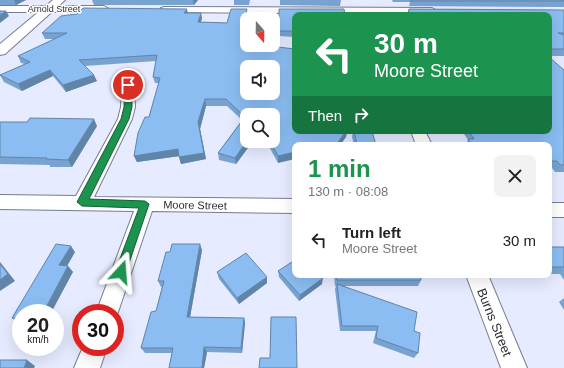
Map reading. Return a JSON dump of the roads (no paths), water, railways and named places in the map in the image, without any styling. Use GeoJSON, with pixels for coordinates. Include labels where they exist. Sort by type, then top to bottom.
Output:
{"type":"FeatureCollection","features":[{"type":"Feature","properties":{"kind":"street"},"geometry":{"type":"LineString","coordinates":[[0,51],[60,0]]}},
{"type":"Feature","properties":{"kind":"street"},"geometry":{"type":"LineString","coordinates":[[208,10],[212,0]]}},
{"type":"Feature","properties":{"kind":"street"},"geometry":{"type":"LineString","coordinates":[[365,0],[370,12]]}},
{"type":"Feature","properties":{"kind":"street","name":"Arnold Street"},"geometry":{"type":"LineString","coordinates":[[0,9],[112,10]]}},
{"type":"Feature","properties":{"kind":"street"},"geometry":{"type":"LineString","coordinates":[[152,10],[316,12]]}},
{"type":"Feature","properties":{"kind":"street"},"geometry":{"type":"LineString","coordinates":[[405,12],[440,11]]}},
{"type":"Feature","properties":{"kind":"street"},"geometry":{"type":"LineString","coordinates":[[82,202],[125,119],[128,107],[128,85]]}},
{"type":"Feature","properties":{"kind":"street","name":"Moore Street"},"geometry":{"type":"LineString","coordinates":[[0,202],[292,206]]}},
{"type":"Feature","properties":{"kind":"street"},"geometry":{"type":"LineString","coordinates":[[110,304],[145,204]]}},
{"type":"Feature","properties":{"kind":"street"},"geometry":{"type":"LineString","coordinates":[[552,210],[564,210]]}},
{"type":"Feature","properties":{"kind":"street","name":"Burns Street"},"geometry":{"type":"LineString","coordinates":[[478,278],[514,368]]}},
{"type":"Feature","properties":{"kind":"street"},"geometry":{"type":"LineString","coordinates":[[87,368],[92,356]]}}]}
